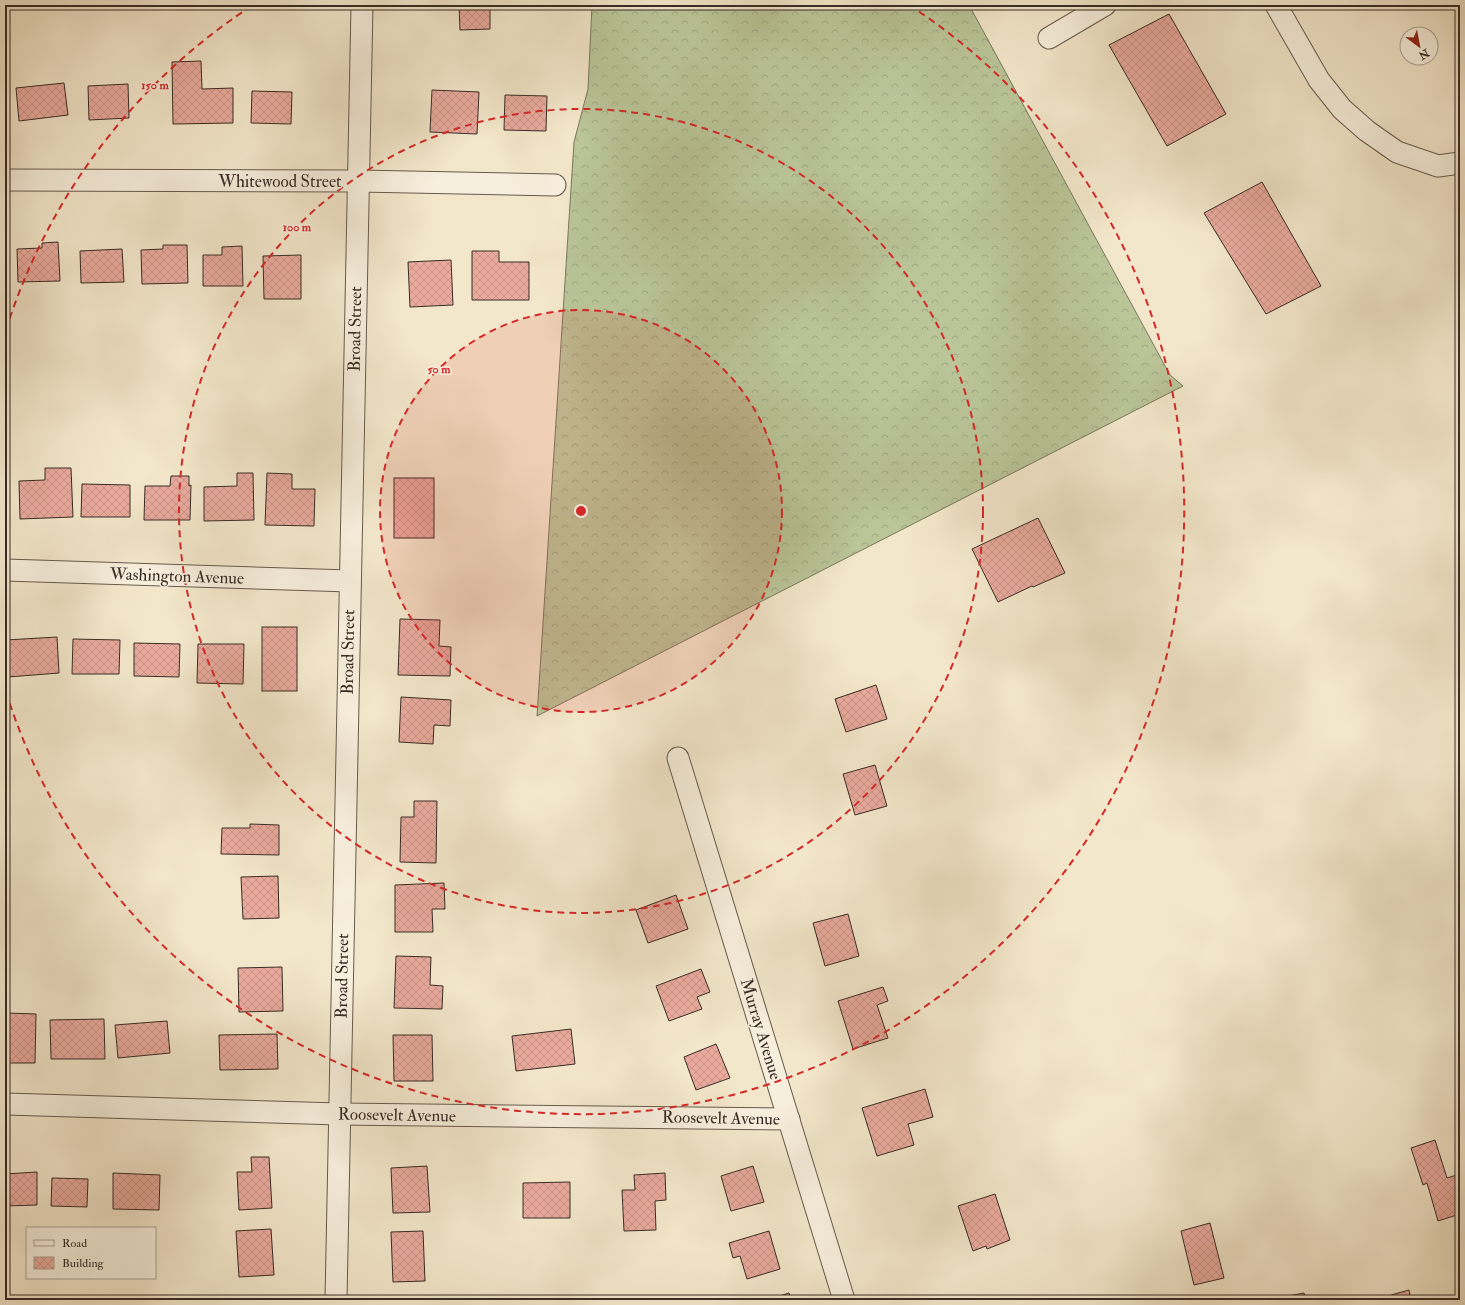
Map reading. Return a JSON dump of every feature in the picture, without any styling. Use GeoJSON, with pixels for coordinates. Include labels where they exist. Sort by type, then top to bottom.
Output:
{"type":"FeatureCollection","features":[{"type":"Feature","properties":{"kind":"street","name":"Broad Street"},"geometry":{"type":"LineString","coordinates":[[336,1300],[362,5]]}},
{"type":"Feature","properties":{"kind":"street"},"geometry":{"type":"LineString","coordinates":[[1049,38],[1105,5]]}},
{"type":"Feature","properties":{"kind":"street"},"geometry":{"type":"LineString","coordinates":[[1276,5],[1318,80],[1342,110],[1367,131],[1397,152],[1438,166],[1460,163]]}},
{"type":"Feature","properties":{"kind":"street","name":"Whitewood Street"},"geometry":{"type":"LineString","coordinates":[[5,180],[359,181],[555,185]]}},
{"type":"Feature","properties":{"kind":"street","name":"Washington Avenue"},"geometry":{"type":"LineString","coordinates":[[5,570],[350,581]]}},
{"type":"Feature","properties":{"kind":"street","name":"Murray Avenue"},"geometry":{"type":"LineString","coordinates":[[678,758],[844,1300]]}},
{"type":"Feature","properties":{"kind":"street","name":"Roosevelt Avenue"},"geometry":{"type":"LineString","coordinates":[[5,1104],[339,1114],[789,1119]]}},
{"type":"Feature","properties":{"kind":"green space"},"geometry":{"type":"Polygon","coordinates":[[[592,5],[969,5],[1170,375],[1183,386],[537,716],[574,142],[588,89],[592,5]]]}},
{"type":"Feature","properties":{"kind":"building"},"geometry":{"type":"Polygon","coordinates":[[[253,5],[289,5],[253,8],[253,5]]]}},
{"type":"Feature","properties":{"kind":"building"},"geometry":{"type":"Polygon","coordinates":[[[459,5],[490,5],[490,29],[460,30],[459,5]]]}},
{"type":"Feature","properties":{"kind":"building"},"geometry":{"type":"Polygon","coordinates":[[[1169,14],[1226,114],[1167,146],[1109,45],[1169,14]]]}},
{"type":"Feature","properties":{"kind":"building"},"geometry":{"type":"Polygon","coordinates":[[[201,61],[202,89],[233,88],[233,123],[173,124],[172,62],[201,61]]]}},
{"type":"Feature","properties":{"kind":"building"},"geometry":{"type":"Polygon","coordinates":[[[64,83],[68,115],[19,121],[16,88],[64,83]]]}},
{"type":"Feature","properties":{"kind":"building"},"geometry":{"type":"Polygon","coordinates":[[[128,84],[129,118],[89,120],[88,86],[128,84]]]}},
{"type":"Feature","properties":{"kind":"building"},"geometry":{"type":"Polygon","coordinates":[[[432,90],[479,92],[477,134],[430,132],[432,90]]]}},
{"type":"Feature","properties":{"kind":"building"},"geometry":{"type":"Polygon","coordinates":[[[252,91],[292,92],[291,124],[251,123],[252,91]]]}},
{"type":"Feature","properties":{"kind":"building"},"geometry":{"type":"Polygon","coordinates":[[[505,95],[547,96],[546,131],[504,130],[505,95]]]}},
{"type":"Feature","properties":{"kind":"building"},"geometry":{"type":"Polygon","coordinates":[[[1262,182],[1321,286],[1266,314],[1204,213],[1262,182]]]}},
{"type":"Feature","properties":{"kind":"building"},"geometry":{"type":"Polygon","coordinates":[[[58,242],[60,281],[18,282],[17,249],[42,248],[42,243],[58,242]]]}},
{"type":"Feature","properties":{"kind":"building"},"geometry":{"type":"Polygon","coordinates":[[[163,245],[187,245],[188,283],[142,284],[141,250],[163,249],[163,245]]]}},
{"type":"Feature","properties":{"kind":"building"},"geometry":{"type":"Polygon","coordinates":[[[242,246],[243,286],[203,286],[203,255],[222,255],[222,247],[242,246]]]}},
{"type":"Feature","properties":{"kind":"building"},"geometry":{"type":"Polygon","coordinates":[[[122,249],[124,282],[81,283],[80,251],[122,249]]]}},
{"type":"Feature","properties":{"kind":"building"},"geometry":{"type":"Polygon","coordinates":[[[472,251],[499,251],[499,262],[529,262],[529,300],[472,300],[472,251]]]}},
{"type":"Feature","properties":{"kind":"building"},"geometry":{"type":"Polygon","coordinates":[[[301,255],[301,299],[264,299],[263,256],[301,255]]]}},
{"type":"Feature","properties":{"kind":"building"},"geometry":{"type":"Polygon","coordinates":[[[451,260],[453,305],[410,307],[408,262],[451,260]]]}},
{"type":"Feature","properties":{"kind":"building"},"geometry":{"type":"Polygon","coordinates":[[[45,468],[71,468],[73,517],[20,519],[19,481],[45,480],[45,468]]]}},
{"type":"Feature","properties":{"kind":"building"},"geometry":{"type":"Polygon","coordinates":[[[237,473],[253,473],[254,520],[204,521],[204,487],[237,486],[237,473]]]}},
{"type":"Feature","properties":{"kind":"building"},"geometry":{"type":"Polygon","coordinates":[[[267,473],[292,474],[292,489],[315,489],[314,526],[265,525],[267,473]]]}},
{"type":"Feature","properties":{"kind":"building"},"geometry":{"type":"Polygon","coordinates":[[[171,476],[189,476],[189,486],[191,485],[190,520],[144,520],[145,486],[170,486],[171,476]]]}},
{"type":"Feature","properties":{"kind":"building"},"geometry":{"type":"Polygon","coordinates":[[[394,478],[434,478],[434,538],[394,538],[394,478]]]}},
{"type":"Feature","properties":{"kind":"building"},"geometry":{"type":"Polygon","coordinates":[[[5,482],[9,482],[9,515],[5,515],[5,482]]]}},
{"type":"Feature","properties":{"kind":"building"},"geometry":{"type":"Polygon","coordinates":[[[82,484],[130,485],[130,517],[81,517],[82,484]]]}},
{"type":"Feature","properties":{"kind":"building"},"geometry":{"type":"Polygon","coordinates":[[[1038,518],[1065,573],[998,602],[972,549],[1038,518]]]}},
{"type":"Feature","properties":{"kind":"building"},"geometry":{"type":"Polygon","coordinates":[[[400,619],[440,620],[439,646],[451,647],[450,676],[398,675],[400,619]]]}},
{"type":"Feature","properties":{"kind":"building"},"geometry":{"type":"Polygon","coordinates":[[[262,627],[297,627],[297,691],[262,691],[262,627]]]}},
{"type":"Feature","properties":{"kind":"building"},"geometry":{"type":"Polygon","coordinates":[[[57,637],[59,673],[8,677],[6,640],[57,637]]]}},
{"type":"Feature","properties":{"kind":"building"},"geometry":{"type":"Polygon","coordinates":[[[73,639],[120,640],[119,674],[72,674],[73,639]]]}},
{"type":"Feature","properties":{"kind":"building"},"geometry":{"type":"Polygon","coordinates":[[[134,643],[180,644],[179,677],[134,676],[134,643]]]}},
{"type":"Feature","properties":{"kind":"building"},"geometry":{"type":"Polygon","coordinates":[[[198,644],[244,644],[243,684],[197,683],[198,644]]]}},
{"type":"Feature","properties":{"kind":"building"},"geometry":{"type":"Polygon","coordinates":[[[876,685],[887,719],[846,732],[835,699],[876,685]]]}},
{"type":"Feature","properties":{"kind":"building"},"geometry":{"type":"Polygon","coordinates":[[[401,697],[451,700],[450,726],[434,725],[433,744],[399,742],[401,697]]]}},
{"type":"Feature","properties":{"kind":"building"},"geometry":{"type":"Polygon","coordinates":[[[875,765],[887,806],[855,815],[843,774],[875,765]]]}},
{"type":"Feature","properties":{"kind":"building"},"geometry":{"type":"Polygon","coordinates":[[[414,801],[437,801],[436,863],[400,862],[401,817],[414,817],[414,801]]]}},
{"type":"Feature","properties":{"kind":"building"},"geometry":{"type":"Polygon","coordinates":[[[250,824],[279,825],[279,855],[221,854],[222,828],[250,828],[250,824]]]}},
{"type":"Feature","properties":{"kind":"building"},"geometry":{"type":"Polygon","coordinates":[[[278,876],[279,918],[243,919],[241,877],[278,876]]]}},
{"type":"Feature","properties":{"kind":"building"},"geometry":{"type":"Polygon","coordinates":[[[444,883],[445,909],[432,909],[433,932],[395,932],[395,885],[444,883]]]}},
{"type":"Feature","properties":{"kind":"building"},"geometry":{"type":"Polygon","coordinates":[[[676,895],[688,929],[648,943],[636,910],[676,895]]]}},
{"type":"Feature","properties":{"kind":"building"},"geometry":{"type":"Polygon","coordinates":[[[848,914],[859,956],[825,966],[813,923],[848,914]]]}},
{"type":"Feature","properties":{"kind":"building"},"geometry":{"type":"Polygon","coordinates":[[[396,956],[431,957],[430,985],[443,986],[442,1009],[394,1008],[396,956]]]}},
{"type":"Feature","properties":{"kind":"building"},"geometry":{"type":"Polygon","coordinates":[[[282,967],[283,1011],[239,1012],[238,968],[282,967]]]}},
{"type":"Feature","properties":{"kind":"building"},"geometry":{"type":"Polygon","coordinates":[[[701,969],[710,992],[697,997],[702,1009],[669,1021],[656,986],[701,969]]]}},
{"type":"Feature","properties":{"kind":"building"},"geometry":{"type":"Polygon","coordinates":[[[883,987],[888,1001],[877,1005],[888,1038],[853,1049],[838,1001],[883,987]]]}},
{"type":"Feature","properties":{"kind":"building"},"geometry":{"type":"Polygon","coordinates":[[[5,990],[6,1013],[36,1014],[35,1063],[5,1063],[5,990]]]}},
{"type":"Feature","properties":{"kind":"building"},"geometry":{"type":"Polygon","coordinates":[[[104,1019],[105,1059],[51,1059],[50,1020],[104,1019]]]}},
{"type":"Feature","properties":{"kind":"building"},"geometry":{"type":"Polygon","coordinates":[[[167,1021],[170,1053],[118,1058],[115,1025],[167,1021]]]}},
{"type":"Feature","properties":{"kind":"building"},"geometry":{"type":"Polygon","coordinates":[[[571,1029],[575,1064],[516,1071],[512,1036],[571,1029]]]}},
{"type":"Feature","properties":{"kind":"building"},"geometry":{"type":"Polygon","coordinates":[[[277,1034],[278,1069],[220,1070],[219,1035],[277,1034]]]}},
{"type":"Feature","properties":{"kind":"building"},"geometry":{"type":"Polygon","coordinates":[[[393,1035],[432,1035],[433,1081],[394,1081],[393,1035]]]}},
{"type":"Feature","properties":{"kind":"building"},"geometry":{"type":"Polygon","coordinates":[[[716,1044],[730,1078],[696,1090],[684,1057],[716,1044]]]}},
{"type":"Feature","properties":{"kind":"building"},"geometry":{"type":"Polygon","coordinates":[[[925,1089],[933,1117],[908,1124],[914,1145],[877,1156],[862,1108],[925,1089]]]}},
{"type":"Feature","properties":{"kind":"building"},"geometry":{"type":"Polygon","coordinates":[[[1435,1140],[1447,1178],[1460,1174],[1460,1214],[1438,1221],[1427,1183],[1423,1185],[1411,1148],[1435,1140]]]}},
{"type":"Feature","properties":{"kind":"building"},"geometry":{"type":"Polygon","coordinates":[[[251,1157],[269,1157],[272,1208],[239,1210],[237,1172],[252,1172],[251,1157]]]}},
{"type":"Feature","properties":{"kind":"building"},"geometry":{"type":"Polygon","coordinates":[[[427,1166],[430,1212],[393,1213],[391,1168],[427,1166]]]}},
{"type":"Feature","properties":{"kind":"building"},"geometry":{"type":"Polygon","coordinates":[[[753,1166],[764,1202],[731,1211],[721,1176],[753,1166]]]}},
{"type":"Feature","properties":{"kind":"building"},"geometry":{"type":"Polygon","coordinates":[[[37,1172],[37,1205],[5,1206],[5,1174],[37,1172]]]}},
{"type":"Feature","properties":{"kind":"building"},"geometry":{"type":"Polygon","coordinates":[[[113,1173],[160,1175],[159,1210],[113,1209],[113,1173]]]}},
{"type":"Feature","properties":{"kind":"building"},"geometry":{"type":"Polygon","coordinates":[[[665,1173],[666,1200],[655,1201],[656,1230],[624,1231],[622,1190],[635,1190],[634,1175],[665,1173]]]}},
{"type":"Feature","properties":{"kind":"building"},"geometry":{"type":"Polygon","coordinates":[[[52,1178],[88,1179],[87,1207],[51,1206],[52,1178]]]}},
{"type":"Feature","properties":{"kind":"building"},"geometry":{"type":"Polygon","coordinates":[[[570,1182],[570,1218],[523,1218],[523,1183],[570,1182]]]}},
{"type":"Feature","properties":{"kind":"building"},"geometry":{"type":"Polygon","coordinates":[[[995,1194],[1010,1240],[987,1249],[986,1246],[973,1251],[958,1206],[995,1194]]]}},
{"type":"Feature","properties":{"kind":"building"},"geometry":{"type":"Polygon","coordinates":[[[1210,1223],[1224,1278],[1194,1285],[1181,1231],[1210,1223]]]}},
{"type":"Feature","properties":{"kind":"building"},"geometry":{"type":"Polygon","coordinates":[[[271,1229],[274,1275],[239,1277],[236,1231],[271,1229]]]}},
{"type":"Feature","properties":{"kind":"building"},"geometry":{"type":"Polygon","coordinates":[[[423,1231],[425,1281],[393,1282],[391,1232],[423,1231]]]}},
{"type":"Feature","properties":{"kind":"building"},"geometry":{"type":"Polygon","coordinates":[[[769,1231],[780,1269],[747,1279],[740,1256],[733,1258],[729,1243],[769,1231]]]}},
{"type":"Feature","properties":{"kind":"building"},"geometry":{"type":"Polygon","coordinates":[[[1409,1290],[1411,1300],[1392,1300],[1391,1295],[1409,1290]]]}},
{"type":"Feature","properties":{"kind":"building"},"geometry":{"type":"Polygon","coordinates":[[[789,1293],[791,1300],[767,1300],[789,1293]]]}},
{"type":"Feature","properties":{"kind":"building"},"geometry":{"type":"Polygon","coordinates":[[[1304,1293],[1306,1300],[1273,1299],[1304,1293]]]}},
{"type":"Feature","properties":{"kind":"building"},"geometry":{"type":"Polygon","coordinates":[[[425,1298],[425,1300],[381,1300],[381,1299],[425,1298]]]}}]}
